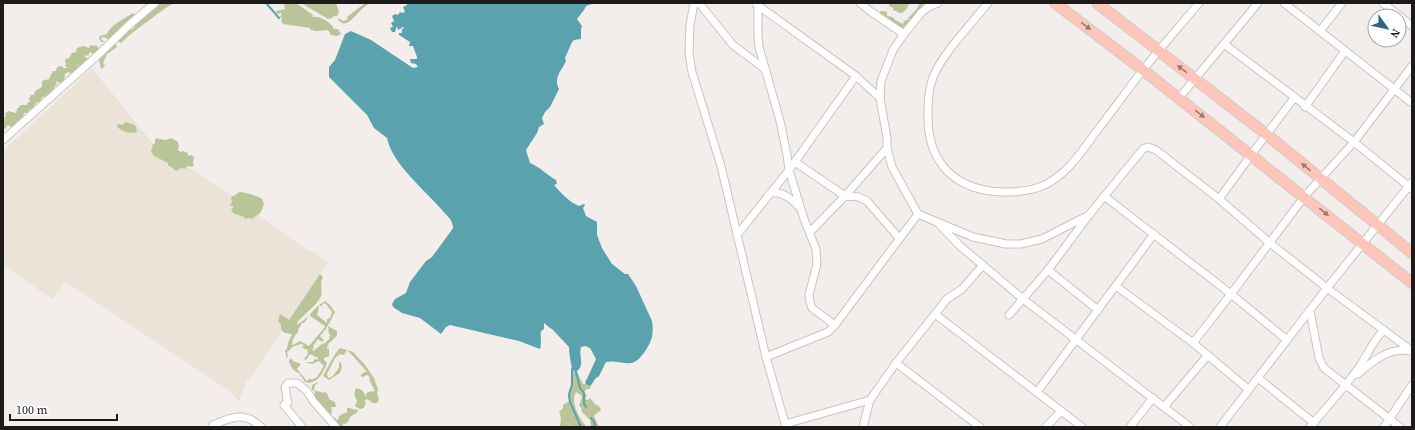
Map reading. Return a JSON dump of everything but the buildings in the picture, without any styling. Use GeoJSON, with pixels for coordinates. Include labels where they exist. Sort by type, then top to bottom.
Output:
{"type":"FeatureCollection","features":[{"type":"Feature","properties":{"kind":"main road"},"geometry":{"type":"LineString","coordinates":[[1055,3],[1179,98],[1412,283]]}},
{"type":"Feature","properties":{"kind":"main road"},"geometry":{"type":"LineString","coordinates":[[1097,3],[1266,134],[1412,253]]}},
{"type":"Feature","properties":{"kind":"street"},"geometry":{"type":"LineString","coordinates":[[3,140],[155,3]]}},
{"type":"Feature","properties":{"kind":"street"},"geometry":{"type":"LineString","coordinates":[[694,3],[690,25],[689,54],[692,72],[721,166],[766,357],[786,426],[870,400]]}},
{"type":"Feature","properties":{"kind":"street"},"geometry":{"type":"LineString","coordinates":[[699,3],[733,45],[766,70]]}},
{"type":"Feature","properties":{"kind":"street"},"geometry":{"type":"LineString","coordinates":[[860,3],[904,34]]}},
{"type":"Feature","properties":{"kind":"street"},"geometry":{"type":"LineString","coordinates":[[938,3],[928,7],[921,13],[904,34],[893,50],[881,80],[880,98],[887,138],[887,148],[892,167],[918,214],[936,220],[973,237],[1006,244],[1021,244],[1042,239],[1089,215]]}},
{"type":"Feature","properties":{"kind":"street"},"geometry":{"type":"LineString","coordinates":[[988,3],[951,48],[937,69],[931,83],[928,100],[928,130],[930,142],[938,159],[946,170],[970,187],[990,192],[1016,192],[1042,186],[1055,179],[1081,152],[1158,51],[1199,3]]}},
{"type":"Feature","properties":{"kind":"street"},"geometry":{"type":"LineString","coordinates":[[1179,98],[1258,3]]}},
{"type":"Feature","properties":{"kind":"street"},"geometry":{"type":"LineString","coordinates":[[1284,3],[1395,88],[1412,103]]}},
{"type":"Feature","properties":{"kind":"street"},"geometry":{"type":"LineString","coordinates":[[1320,31],[1342,3]]}},
{"type":"Feature","properties":{"kind":"street"},"geometry":{"type":"LineString","coordinates":[[1383,3],[1412,26]]}},
{"type":"Feature","properties":{"kind":"street"},"geometry":{"type":"LineString","coordinates":[[757,4],[759,47],[780,121],[788,155],[789,170],[801,209],[816,249],[817,264],[809,295],[810,302],[812,308],[835,325]]}},
{"type":"Feature","properties":{"kind":"street"},"geometry":{"type":"LineString","coordinates":[[757,4],[856,76],[880,98]]}},
{"type":"Feature","properties":{"kind":"street"},"geometry":{"type":"LineString","coordinates":[[1220,427],[1362,243],[1411,186],[1224,44]]}},
{"type":"Feature","properties":{"kind":"street"},"geometry":{"type":"LineString","coordinates":[[1305,107],[1345,51]]}},
{"type":"Feature","properties":{"kind":"street"},"geometry":{"type":"LineString","coordinates":[[1193,343],[1304,197],[1354,142],[1412,66]]}},
{"type":"Feature","properties":{"kind":"street"},"geometry":{"type":"LineString","coordinates":[[737,235],[795,162],[856,76]]}},
{"type":"Feature","properties":{"kind":"street"},"geometry":{"type":"LineString","coordinates":[[1219,200],[1266,134],[1294,98]]}},
{"type":"Feature","properties":{"kind":"street"},"geometry":{"type":"LineString","coordinates":[[1009,314],[1024,299],[1048,270],[1104,196],[1143,150],[1148,147],[1156,150],[1327,288],[1412,351]]}},
{"type":"Feature","properties":{"kind":"street"},"geometry":{"type":"LineString","coordinates":[[810,232],[846,196],[887,148]]}},
{"type":"Feature","properties":{"kind":"street"},"geometry":{"type":"LineString","coordinates":[[795,162],[846,196],[859,197],[867,201],[899,238]]}},
{"type":"Feature","properties":{"kind":"street"},"geometry":{"type":"LineString","coordinates":[[769,194],[774,192],[782,194],[795,202],[801,209]]}},
{"type":"Feature","properties":{"kind":"street"},"geometry":{"type":"LineString","coordinates":[[1104,196],[1231,294],[1287,340]]}},
{"type":"Feature","properties":{"kind":"street"},"geometry":{"type":"LineString","coordinates":[[766,357],[823,335],[835,325],[918,214]]}},
{"type":"Feature","properties":{"kind":"street"},"geometry":{"type":"LineString","coordinates":[[936,220],[953,239],[1024,299],[1075,340],[1190,427]]}},
{"type":"Feature","properties":{"kind":"street"},"geometry":{"type":"LineString","coordinates":[[1037,392],[1154,234]]}},
{"type":"Feature","properties":{"kind":"street"},"geometry":{"type":"LineString","coordinates":[[863,427],[870,400],[896,363],[947,300],[965,286],[982,264]]}},
{"type":"Feature","properties":{"kind":"street"},"geometry":{"type":"LineString","coordinates":[[1048,270],[1098,310]]}},
{"type":"Feature","properties":{"kind":"street"},"geometry":{"type":"LineString","coordinates":[[1116,286],[1193,343],[1248,389]]}},
{"type":"Feature","properties":{"kind":"street"},"geometry":{"type":"LineString","coordinates":[[1310,311],[1319,358],[1324,368],[1400,427]]}},
{"type":"Feature","properties":{"kind":"street"},"geometry":{"type":"LineString","coordinates":[[935,314],[1082,427]]}},
{"type":"Feature","properties":{"kind":"street"},"geometry":{"type":"LineString","coordinates":[[1258,378],[1312,425],[1346,385],[1361,365],[1375,339],[1384,330]]}},
{"type":"Feature","properties":{"kind":"street"},"geometry":{"type":"LineString","coordinates":[[1346,385],[1366,366],[1386,354],[1403,350],[1412,351]]}},
{"type":"Feature","properties":{"kind":"street"},"geometry":{"type":"LineString","coordinates":[[1164,406],[1208,355]]}},
{"type":"Feature","properties":{"kind":"street"},"geometry":{"type":"LineString","coordinates":[[896,363],[980,427]]}},
{"type":"Feature","properties":{"kind":"street"},"geometry":{"type":"LineString","coordinates":[[302,427],[284,405],[288,402],[285,397],[285,387],[288,383],[297,383],[307,391],[313,401],[336,427]]}},
{"type":"Feature","properties":{"kind":"street"},"geometry":{"type":"LineString","coordinates":[[1384,427],[1412,385]]}},
{"type":"Feature","properties":{"kind":"street"},"geometry":{"type":"LineString","coordinates":[[1130,427],[1153,398]]}},
{"type":"Feature","properties":{"kind":"street"},"geometry":{"type":"LineString","coordinates":[[1046,427],[1061,411]]}},
{"type":"Feature","properties":{"kind":"street"},"geometry":{"type":"LineString","coordinates":[[212,427],[213,425],[227,419],[239,416],[252,420],[261,427]]}},
{"type":"Feature","properties":{"kind":"shaded area"},"geometry":{"type":"Polygon","coordinates":[[[92,68],[153,144],[232,196],[309,251],[312,251],[328,262],[249,380],[247,380],[239,402],[231,392],[66,282],[52,299],[3,264],[3,151],[92,68]]]}},
{"type":"Feature","properties":{"kind":"green space"},"geometry":{"type":"Polygon","coordinates":[[[161,3],[175,3],[167,7],[133,32],[121,43],[116,41],[125,33],[127,34],[128,31],[133,29],[139,20],[152,8],[161,3]]]}},
{"type":"Feature","properties":{"kind":"green space"},"geometry":{"type":"Polygon","coordinates":[[[286,3],[296,3],[313,15],[312,17],[319,17],[328,22],[334,29],[338,29],[341,34],[337,36],[331,35],[328,30],[316,31],[311,30],[310,28],[283,24],[280,17],[282,13],[277,14],[276,11],[285,9],[284,5],[286,3]]]}},
{"type":"Feature","properties":{"kind":"green space"},"geometry":{"type":"Polygon","coordinates":[[[301,3],[336,3],[339,12],[337,16],[328,19],[301,3]]]}},
{"type":"Feature","properties":{"kind":"green space"},"geometry":{"type":"Polygon","coordinates":[[[365,3],[370,3],[347,23],[340,22],[337,18],[344,21],[348,19],[347,17],[365,3]]]}},
{"type":"Feature","properties":{"kind":"green space"},"geometry":{"type":"Polygon","coordinates":[[[889,3],[909,3],[905,11],[900,13],[893,10],[893,8],[889,6],[889,3]]]}},
{"type":"Feature","properties":{"kind":"green space"},"geometry":{"type":"Polygon","coordinates":[[[920,3],[924,3],[919,12],[903,28],[879,13],[881,11],[887,12],[887,16],[893,17],[895,20],[903,24],[904,21],[910,19],[907,19],[916,10],[920,3]]]}},
{"type":"Feature","properties":{"kind":"green space"},"geometry":{"type":"Polygon","coordinates":[[[133,13],[135,15],[119,30],[117,34],[109,40],[104,37],[101,38],[105,42],[101,42],[99,38],[100,36],[107,34],[114,25],[133,13]]]}},
{"type":"Feature","properties":{"kind":"green space"},"geometry":{"type":"Polygon","coordinates":[[[115,43],[117,47],[107,54],[103,63],[105,65],[102,69],[99,61],[100,58],[115,43]]]}},
{"type":"Feature","properties":{"kind":"green space"},"geometry":{"type":"Polygon","coordinates":[[[91,45],[97,46],[100,50],[94,54],[89,52],[89,55],[84,56],[87,60],[80,66],[77,65],[81,68],[73,74],[68,72],[65,74],[64,81],[60,83],[56,81],[57,84],[54,87],[54,91],[48,96],[42,97],[32,109],[30,109],[27,113],[24,113],[23,117],[12,127],[8,125],[5,129],[3,128],[3,120],[5,120],[3,119],[8,111],[16,113],[17,109],[21,105],[27,105],[27,103],[30,102],[29,99],[31,95],[34,95],[35,91],[42,87],[42,81],[49,79],[53,71],[56,71],[57,67],[61,66],[68,68],[65,66],[66,58],[68,59],[72,53],[76,52],[77,48],[84,46],[89,48],[91,45]]]}},
{"type":"Feature","properties":{"kind":"green space"},"geometry":{"type":"Polygon","coordinates":[[[126,122],[135,125],[137,132],[126,132],[117,127],[118,124],[122,125],[126,122]]]}},
{"type":"Feature","properties":{"kind":"green space"},"geometry":{"type":"Polygon","coordinates":[[[158,138],[166,140],[171,138],[178,142],[178,150],[188,153],[188,156],[191,155],[194,157],[194,166],[186,167],[186,169],[181,168],[176,171],[168,166],[168,163],[154,156],[151,151],[153,147],[152,145],[155,143],[155,139],[158,138]]]}},
{"type":"Feature","properties":{"kind":"green space"},"geometry":{"type":"Polygon","coordinates":[[[239,192],[255,195],[263,200],[263,208],[260,213],[252,219],[245,219],[244,217],[233,213],[231,210],[234,207],[230,205],[232,202],[231,198],[239,192]]]}},
{"type":"Feature","properties":{"kind":"green space"},"geometry":{"type":"Polygon","coordinates":[[[320,274],[323,277],[320,299],[298,321],[297,325],[309,316],[304,323],[302,323],[298,333],[292,341],[293,343],[291,344],[293,345],[300,341],[309,346],[325,327],[310,316],[310,314],[318,306],[317,315],[327,323],[327,319],[330,318],[332,312],[326,304],[324,303],[321,306],[319,305],[325,301],[335,312],[320,336],[324,340],[322,342],[318,339],[313,346],[313,351],[330,338],[329,336],[331,336],[329,334],[328,326],[337,331],[337,336],[327,345],[329,345],[326,348],[329,349],[329,356],[324,358],[327,363],[322,373],[318,378],[309,383],[305,382],[299,373],[292,368],[289,359],[290,360],[292,358],[293,361],[301,364],[297,369],[307,381],[310,378],[311,380],[317,377],[324,366],[319,361],[312,364],[306,362],[313,362],[315,359],[318,360],[318,358],[310,354],[306,360],[304,359],[308,354],[307,349],[304,349],[302,347],[304,345],[301,344],[292,347],[289,351],[288,350],[287,359],[285,350],[287,349],[292,334],[284,333],[278,321],[280,314],[289,320],[320,274]]]}},
{"type":"Feature","properties":{"kind":"green space"},"geometry":{"type":"Polygon","coordinates":[[[340,348],[347,350],[344,355],[340,354],[335,358],[327,374],[328,378],[332,377],[339,368],[340,361],[342,367],[340,373],[329,380],[323,376],[340,348]]]}},
{"type":"Feature","properties":{"kind":"green space"},"geometry":{"type":"Polygon","coordinates":[[[347,350],[353,352],[374,378],[378,390],[377,393],[379,400],[377,403],[373,403],[367,399],[364,401],[366,402],[364,408],[360,409],[355,406],[357,401],[354,394],[356,388],[362,390],[367,398],[366,394],[368,392],[375,391],[369,376],[360,376],[364,372],[367,372],[347,350]]]}},
{"type":"Feature","properties":{"kind":"green space"},"geometry":{"type":"Polygon","coordinates":[[[572,369],[577,372],[583,384],[585,384],[586,379],[586,384],[589,386],[592,384],[591,389],[587,389],[584,392],[587,396],[585,399],[588,400],[590,398],[596,405],[599,405],[598,407],[600,407],[601,411],[594,416],[599,427],[591,427],[590,420],[582,412],[581,407],[579,406],[582,396],[576,392],[574,396],[575,406],[581,420],[587,427],[572,427],[569,425],[568,427],[560,427],[561,418],[559,412],[563,408],[563,405],[569,401],[568,393],[572,383],[572,369]]]}},
{"type":"Feature","properties":{"kind":"green space"},"geometry":{"type":"Polygon","coordinates":[[[318,382],[315,385],[314,390],[324,393],[325,391],[329,399],[335,402],[336,407],[331,407],[331,415],[314,398],[315,391],[312,390],[312,385],[318,382]]]}},
{"type":"Feature","properties":{"kind":"green space"},"geometry":{"type":"Polygon","coordinates":[[[347,408],[357,409],[358,411],[351,416],[347,423],[342,423],[344,427],[341,427],[332,418],[336,418],[338,420],[339,416],[347,413],[347,408]]]}},
{"type":"Feature","properties":{"kind":"water"},"geometry":{"type":"Polygon","coordinates":[[[407,3],[595,3],[586,6],[577,19],[582,26],[581,39],[574,40],[572,42],[565,58],[566,61],[557,81],[559,89],[550,107],[542,118],[544,124],[539,127],[537,133],[526,150],[530,163],[556,180],[557,184],[554,185],[565,197],[579,206],[585,205],[583,208],[586,216],[597,222],[597,235],[602,248],[612,264],[625,274],[628,274],[636,286],[652,321],[653,329],[649,344],[638,360],[631,363],[612,361],[606,362],[599,376],[589,386],[586,384],[586,381],[596,359],[590,348],[585,346],[581,347],[581,367],[576,372],[572,369],[569,347],[552,329],[544,323],[544,329],[541,331],[540,349],[519,341],[450,325],[446,327],[441,334],[420,318],[402,313],[393,307],[392,304],[395,299],[406,293],[410,282],[426,261],[432,257],[453,228],[453,225],[448,216],[402,167],[390,148],[387,138],[374,128],[367,115],[329,77],[329,67],[335,60],[345,34],[351,31],[371,40],[413,68],[418,67],[416,64],[411,63],[410,59],[417,59],[413,46],[409,46],[410,42],[399,35],[399,33],[402,33],[402,29],[404,28],[403,27],[398,30],[397,26],[395,32],[392,32],[390,28],[393,27],[391,23],[394,21],[392,16],[395,14],[398,15],[400,12],[405,12],[403,7],[407,5],[407,3]]]}},
{"type":"Feature","properties":{"kind":"waterway"},"geometry":{"type":"LineString","coordinates":[[266,3],[279,18]]}},
{"type":"Feature","properties":{"kind":"waterway"},"geometry":{"type":"LineString","coordinates":[[572,369],[572,385],[569,395],[570,402],[581,427]]}},
{"type":"Feature","properties":{"kind":"waterway"},"geometry":{"type":"LineString","coordinates":[[576,372],[580,388],[584,393],[584,404],[586,407]]}},
{"type":"Feature","properties":{"kind":"waterway"},"geometry":{"type":"LineString","coordinates":[[591,418],[595,427]]}}]}
